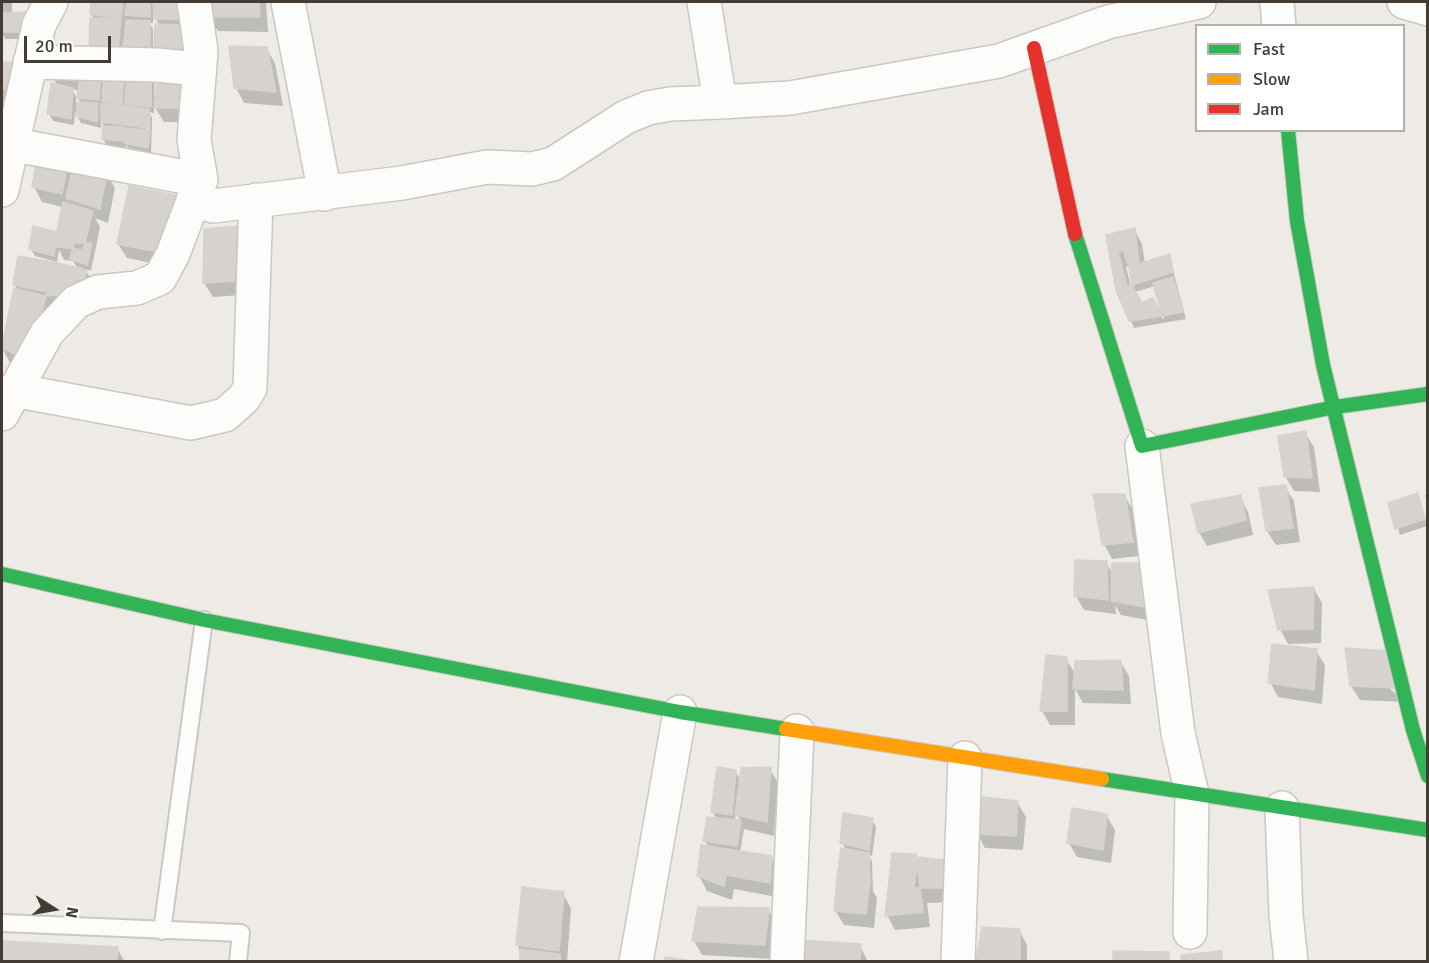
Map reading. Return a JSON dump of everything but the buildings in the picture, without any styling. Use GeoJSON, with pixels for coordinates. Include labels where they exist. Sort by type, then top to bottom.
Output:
{"type":"FeatureCollection","features":[{"type":"Feature","properties":{"kind":"street"},"geometry":{"type":"LineString","coordinates":[[2,188],[10,144],[39,25],[51,2]]}},
{"type":"Feature","properties":{"kind":"street"},"geometry":{"type":"LineString","coordinates":[[194,2],[201,51],[194,140],[197,190],[173,254],[160,278],[137,288],[98,291],[76,302],[47,333],[7,402],[191,423],[225,415],[244,398],[250,388],[256,201]]}},
{"type":"Feature","properties":{"kind":"street"},"geometry":{"type":"LineString","coordinates":[[288,2],[325,194]]}},
{"type":"Feature","properties":{"kind":"street"},"geometry":{"type":"LineString","coordinates":[[704,2],[720,102]]}},
{"type":"Feature","properties":{"kind":"street"},"geometry":{"type":"LineString","coordinates":[[10,144],[197,190],[213,207],[325,194],[487,167],[532,170],[553,164],[626,117],[648,108],[670,104],[790,98],[999,61],[1108,22],[1199,2]]}},
{"type":"Feature","properties":{"kind":"street"},"geometry":{"type":"LineString","coordinates":[[1277,2],[1279,24]]}},
{"type":"Feature","properties":{"kind":"street"},"geometry":{"type":"LineString","coordinates":[[1404,2],[1428,9]]}},
{"type":"Feature","properties":{"kind":"street"},"geometry":{"type":"LineString","coordinates":[[1034,48],[1068,213],[1142,447],[1178,733],[1192,794],[1190,932]]}},
{"type":"Feature","properties":{"kind":"street"},"geometry":{"type":"LineString","coordinates":[[30,62],[157,65],[198,69]]}},
{"type":"Feature","properties":{"kind":"street"},"geometry":{"type":"LineString","coordinates":[[1288,132],[1297,221],[1323,365],[1413,730],[1428,776]]}},
{"type":"Feature","properties":{"kind":"street"},"geometry":{"type":"LineString","coordinates":[[1142,447],[1335,407],[1428,394]]}},
{"type":"Feature","properties":{"kind":"street"},"geometry":{"type":"LineString","coordinates":[[2,574],[204,620],[680,712],[1428,831]]}},
{"type":"Feature","properties":{"kind":"street"},"geometry":{"type":"LineString","coordinates":[[636,962],[680,712]]}},
{"type":"Feature","properties":{"kind":"street"},"geometry":{"type":"LineString","coordinates":[[787,962],[797,731]]}},
{"type":"Feature","properties":{"kind":"street"},"geometry":{"type":"LineString","coordinates":[[958,962],[965,758]]}},
{"type":"Feature","properties":{"kind":"street"},"geometry":{"type":"LineString","coordinates":[[1282,808],[1286,915],[1291,962]]}},
{"type":"Feature","properties":{"kind":"lane"},"geometry":{"type":"LineString","coordinates":[[162,931],[204,620]]}},
{"type":"Feature","properties":{"kind":"lane"},"geometry":{"type":"LineString","coordinates":[[2,923],[241,933],[238,962]]}},
{"type":"Feature","properties":{"kind":"traffic: fast"},"geometry":{"type":"LineString","coordinates":[[1288,132],[1297,221],[1323,365],[1413,730],[1428,776]]}},
{"type":"Feature","properties":{"kind":"traffic: fast"},"geometry":{"type":"LineString","coordinates":[[1075,234],[1142,446],[1335,407],[1428,394]]}},
{"type":"Feature","properties":{"kind":"traffic: fast"},"geometry":{"type":"LineString","coordinates":[[2,574],[204,620],[680,712],[786,729]]}},
{"type":"Feature","properties":{"kind":"traffic: fast"},"geometry":{"type":"LineString","coordinates":[[1102,779],[1428,830]]}},
{"type":"Feature","properties":{"kind":"traffic: slow"},"geometry":{"type":"LineString","coordinates":[[786,729],[1102,779]]}},
{"type":"Feature","properties":{"kind":"traffic: jam"},"geometry":{"type":"LineString","coordinates":[[1034,48],[1075,234]]}}]}
